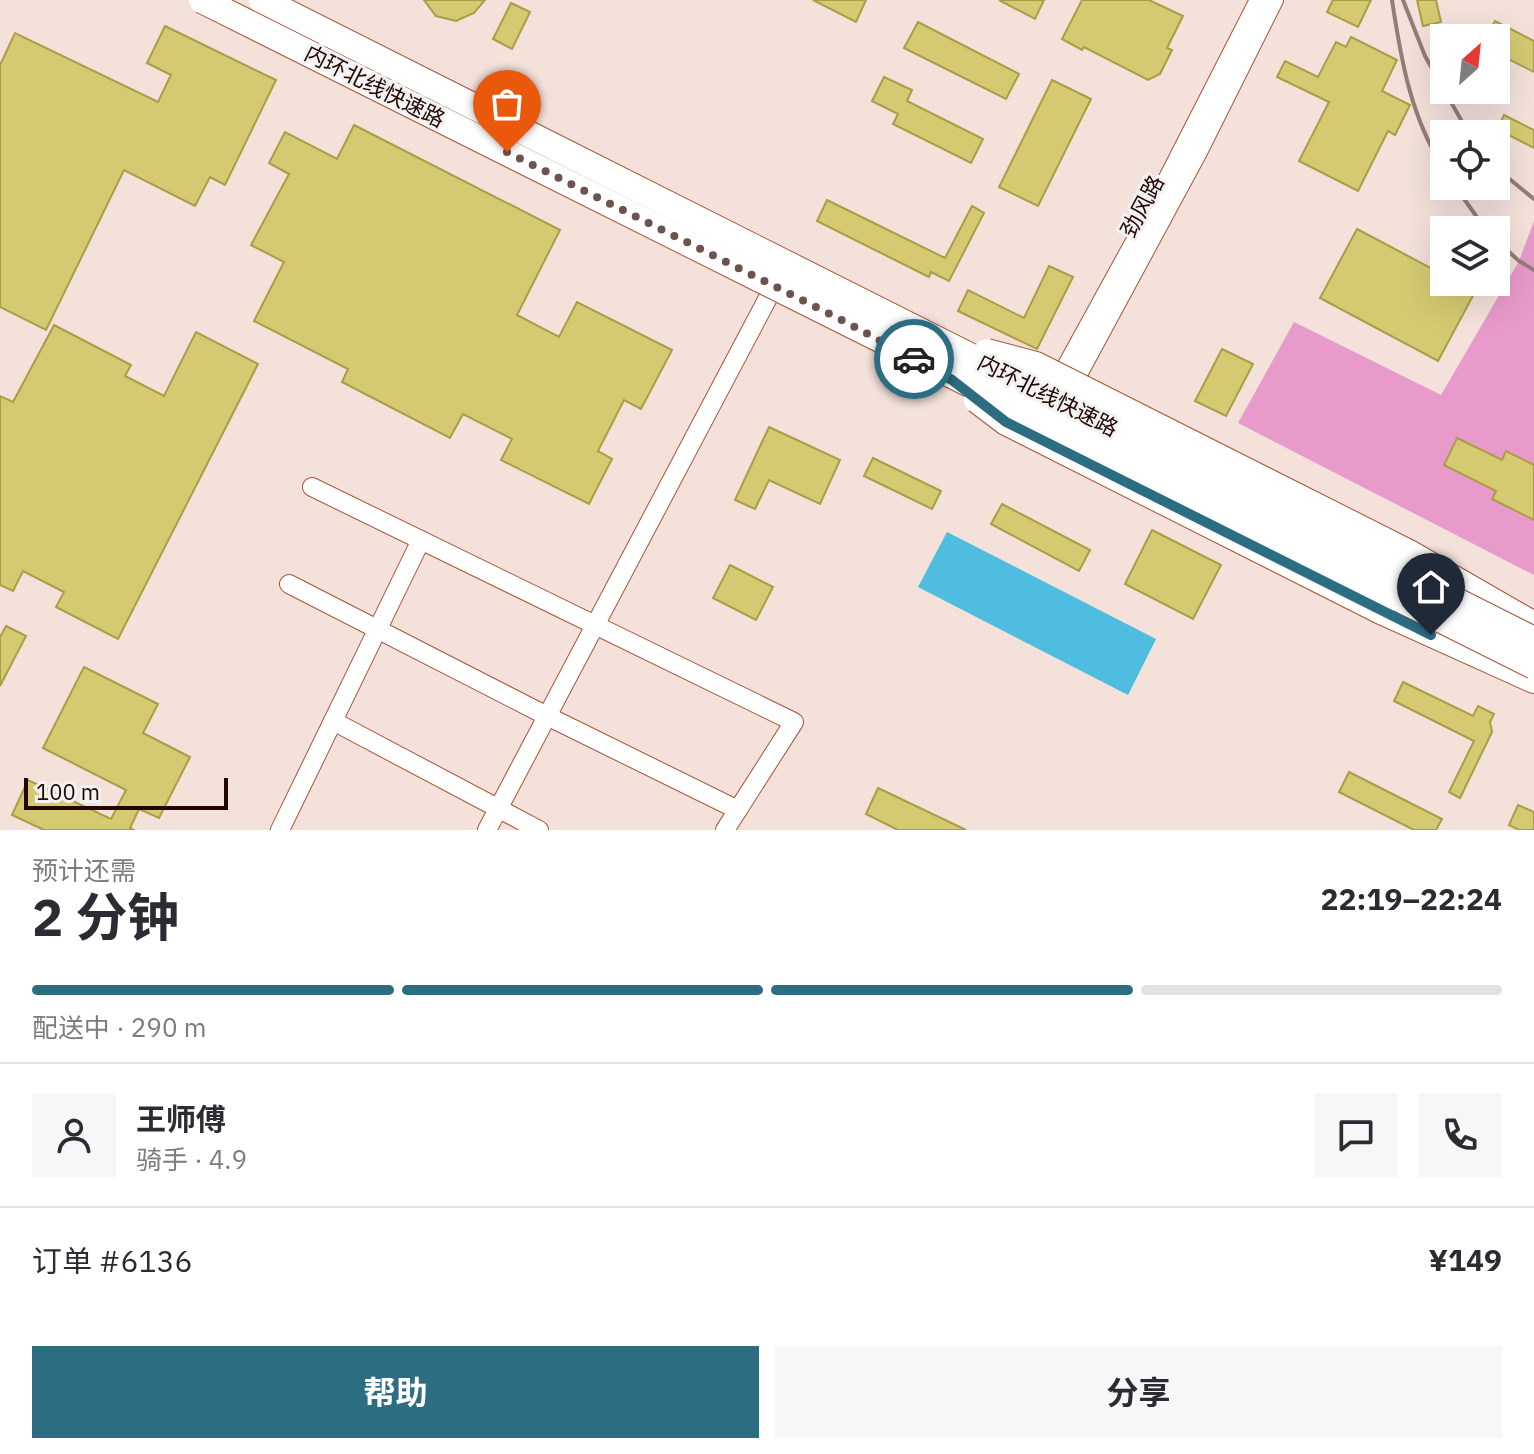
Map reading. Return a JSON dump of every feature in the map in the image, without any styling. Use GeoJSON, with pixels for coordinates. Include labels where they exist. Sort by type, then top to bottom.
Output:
{"type":"FeatureCollection","features":[{"type":"Feature","properties":{"kind":"highway","name":"内环北线快速路"},"geometry":{"type":"LineString","coordinates":[[202,0],[1534,640]]}},
{"type":"Feature","properties":{"kind":"highway","name":"内环北线快速路"},"geometry":{"type":"LineString","coordinates":[[262,0],[1534,666]]}},
{"type":"Feature","properties":{"kind":"highway"},"geometry":{"type":"LineString","coordinates":[[846,308],[1036,365],[1409,553],[1534,625]]}},
{"type":"Feature","properties":{"kind":"highway"},"geometry":{"type":"LineString","coordinates":[[846,308],[952,380],[1006,422],[1381,611],[1534,680]]}},
{"type":"Feature","properties":{"kind":"street","name":"劲风路"},"geometry":{"type":"LineString","coordinates":[[1259,0],[1041,430],[1198,152],[1274,0]]}},
{"type":"Feature","properties":{"kind":"street"},"geometry":{"type":"LineString","coordinates":[[487,830],[770,294]]}},
{"type":"Feature","properties":{"kind":"street"},"geometry":{"type":"LineString","coordinates":[[312,487],[794,722],[725,830]]}},
{"type":"Feature","properties":{"kind":"street"},"geometry":{"type":"LineString","coordinates":[[280,830],[421,540]]}},
{"type":"Feature","properties":{"kind":"street"},"geometry":{"type":"LineString","coordinates":[[289,584],[738,810]]}},
{"type":"Feature","properties":{"kind":"street"},"geometry":{"type":"LineString","coordinates":[[333,721],[539,830]]}},
{"type":"Feature","properties":{"kind":"shaded area"},"geometry":{"type":"Polygon","coordinates":[[[1534,221],[1534,575],[1238,423],[1294,322],[1441,395],[1499,296],[1510,296],[1510,276],[1534,221]]]}},
{"type":"Feature","properties":{"kind":"water"},"geometry":{"type":"Polygon","coordinates":[[[947,532],[1156,639],[1128,695],[918,587],[947,532]]]}},
{"type":"Feature","properties":{"kind":"building"},"geometry":{"type":"Polygon","coordinates":[[[424,0],[485,0],[474,13],[456,21],[436,16],[424,0]]]}},
{"type":"Feature","properties":{"kind":"building"},"geometry":{"type":"Polygon","coordinates":[[[813,0],[866,0],[856,22],[813,0]]]}},
{"type":"Feature","properties":{"kind":"building"},"geometry":{"type":"Polygon","coordinates":[[[999,0],[1044,0],[1035,19],[999,0]]]}},
{"type":"Feature","properties":{"kind":"building"},"geometry":{"type":"Polygon","coordinates":[[[1082,0],[1149,0],[1183,16],[1167,48],[1172,50],[1160,74],[1148,80],[1062,39],[1082,0]]]}},
{"type":"Feature","properties":{"kind":"building"},"geometry":{"type":"Polygon","coordinates":[[[1333,0],[1371,0],[1358,27],[1327,12],[1333,0]]]}},
{"type":"Feature","properties":{"kind":"building"},"geometry":{"type":"Polygon","coordinates":[[[1417,0],[1436,0],[1441,22],[1423,26],[1417,0]]]}},
{"type":"Feature","properties":{"kind":"building"},"geometry":{"type":"Polygon","coordinates":[[[511,3],[530,12],[512,49],[493,39],[511,3]]]}},
{"type":"Feature","properties":{"kind":"building"},"geometry":{"type":"Polygon","coordinates":[[[918,22],[1019,74],[1006,99],[904,48],[918,22]]]}},
{"type":"Feature","properties":{"kind":"building"},"geometry":{"type":"Polygon","coordinates":[[[165,26],[276,80],[225,185],[210,177],[195,206],[124,170],[46,330],[0,307],[0,65],[15,33],[158,102],[171,75],[147,63],[165,26]]]}},
{"type":"Feature","properties":{"kind":"building"},"geometry":{"type":"Polygon","coordinates":[[[1510,29],[1534,41],[1534,72],[1510,60],[1510,29]]]}},
{"type":"Feature","properties":{"kind":"building"},"geometry":{"type":"Polygon","coordinates":[[[1351,37],[1397,60],[1382,91],[1410,105],[1395,135],[1388,131],[1358,191],[1299,161],[1329,102],[1277,77],[1285,61],[1318,77],[1336,42],[1346,47],[1351,37]]]}},
{"type":"Feature","properties":{"kind":"building"},"geometry":{"type":"Polygon","coordinates":[[[884,77],[912,90],[907,101],[983,139],[971,163],[893,124],[898,114],[872,101],[884,77]]]}},
{"type":"Feature","properties":{"kind":"building"},"geometry":{"type":"Polygon","coordinates":[[[1052,80],[1091,99],[1038,206],[999,187],[1052,80]]]}},
{"type":"Feature","properties":{"kind":"building"},"geometry":{"type":"Polygon","coordinates":[[[1504,115],[1534,130],[1534,148],[1510,136],[1510,120],[1502,120],[1504,115]]]}},
{"type":"Feature","properties":{"kind":"building"},"geometry":{"type":"Polygon","coordinates":[[[354,125],[560,230],[517,315],[559,337],[577,302],[672,350],[641,409],[624,400],[598,451],[612,459],[589,504],[501,460],[512,439],[463,414],[450,438],[342,382],[348,369],[254,321],[284,262],[251,245],[289,174],[269,163],[285,132],[337,159],[354,125]]]}},
{"type":"Feature","properties":{"kind":"building"},"geometry":{"type":"Polygon","coordinates":[[[827,200],[945,258],[972,206],[984,213],[949,281],[931,272],[929,277],[817,221],[827,200]]]}},
{"type":"Feature","properties":{"kind":"building"},"geometry":{"type":"Polygon","coordinates":[[[1357,229],[1430,268],[1430,296],[1473,296],[1438,361],[1320,298],[1357,229]]]}},
{"type":"Feature","properties":{"kind":"building"},"geometry":{"type":"Polygon","coordinates":[[[1049,266],[1073,277],[1037,349],[958,311],[968,290],[1024,318],[1049,266]]]}},
{"type":"Feature","properties":{"kind":"building"},"geometry":{"type":"Polygon","coordinates":[[[54,325],[131,365],[125,376],[164,396],[196,332],[258,364],[118,639],[56,607],[64,592],[23,571],[13,591],[0,585],[0,396],[13,402],[54,325]]]}},
{"type":"Feature","properties":{"kind":"building"},"geometry":{"type":"Polygon","coordinates":[[[1222,349],[1253,364],[1226,416],[1195,401],[1222,349]]]}},
{"type":"Feature","properties":{"kind":"building"},"geometry":{"type":"Polygon","coordinates":[[[769,427],[840,460],[820,504],[769,480],[755,509],[735,500],[769,427]]]}},
{"type":"Feature","properties":{"kind":"building"},"geometry":{"type":"Polygon","coordinates":[[[1457,438],[1502,460],[1506,451],[1534,465],[1534,520],[1492,499],[1496,491],[1444,465],[1457,438]]]}},
{"type":"Feature","properties":{"kind":"building"},"geometry":{"type":"Polygon","coordinates":[[[873,458],[941,491],[932,509],[864,476],[873,458]]]}},
{"type":"Feature","properties":{"kind":"building"},"geometry":{"type":"Polygon","coordinates":[[[1002,504],[1090,550],[1079,571],[991,524],[1002,504]]]}},
{"type":"Feature","properties":{"kind":"building"},"geometry":{"type":"Polygon","coordinates":[[[1152,530],[1221,565],[1193,619],[1125,584],[1152,530]]]}},
{"type":"Feature","properties":{"kind":"building"},"geometry":{"type":"Polygon","coordinates":[[[730,565],[773,587],[756,620],[713,598],[730,565]]]}},
{"type":"Feature","properties":{"kind":"building"},"geometry":{"type":"Polygon","coordinates":[[[6,626],[26,636],[0,686],[0,637],[6,626]]]}},
{"type":"Feature","properties":{"kind":"building"},"geometry":{"type":"Polygon","coordinates":[[[84,667],[158,704],[143,733],[190,757],[159,818],[139,809],[130,828],[134,830],[44,830],[12,815],[28,780],[111,819],[126,790],[43,748],[84,667]]]}},
{"type":"Feature","properties":{"kind":"building"},"geometry":{"type":"Polygon","coordinates":[[[1403,682],[1473,716],[1478,706],[1494,714],[1490,722],[1492,732],[1460,798],[1449,792],[1474,741],[1394,701],[1403,682]]]}},
{"type":"Feature","properties":{"kind":"building"},"geometry":{"type":"Polygon","coordinates":[[[1349,772],[1442,819],[1436,830],[1414,830],[1339,792],[1349,772]]]}},
{"type":"Feature","properties":{"kind":"building"},"geometry":{"type":"Polygon","coordinates":[[[878,788],[966,830],[898,830],[866,814],[878,788]]]}},
{"type":"Feature","properties":{"kind":"building"},"geometry":{"type":"Polygon","coordinates":[[[1518,805],[1534,812],[1534,830],[1519,830],[1509,825],[1518,805]]]}},
{"type":"Feature","properties":{"kind":"railway"},"geometry":{"type":"LineString","coordinates":[[1392,0],[1415,109],[1430,144]]}},
{"type":"Feature","properties":{"kind":"railway"},"geometry":{"type":"LineString","coordinates":[[1403,0],[1425,56],[1461,120]]}},
{"type":"Feature","properties":{"kind":"railway"},"geometry":{"type":"LineString","coordinates":[[1510,179],[1534,199]]}},
{"type":"Feature","properties":{"kind":"railway"},"geometry":{"type":"LineString","coordinates":[[1465,200],[1476,216]]}},
{"type":"Feature","properties":{"kind":"railway"},"geometry":{"type":"LineString","coordinates":[[1510,253],[1534,270]]}},
{"type":"Feature","properties":{"kind":"way so far"},"geometry":{"type":"LineString","coordinates":[[507,152],[914,359]]}},
{"type":"Feature","properties":{"kind":"route"},"geometry":{"type":"LineString","coordinates":[[914,359],[952,380],[1006,422],[1431,635]]}}]}
